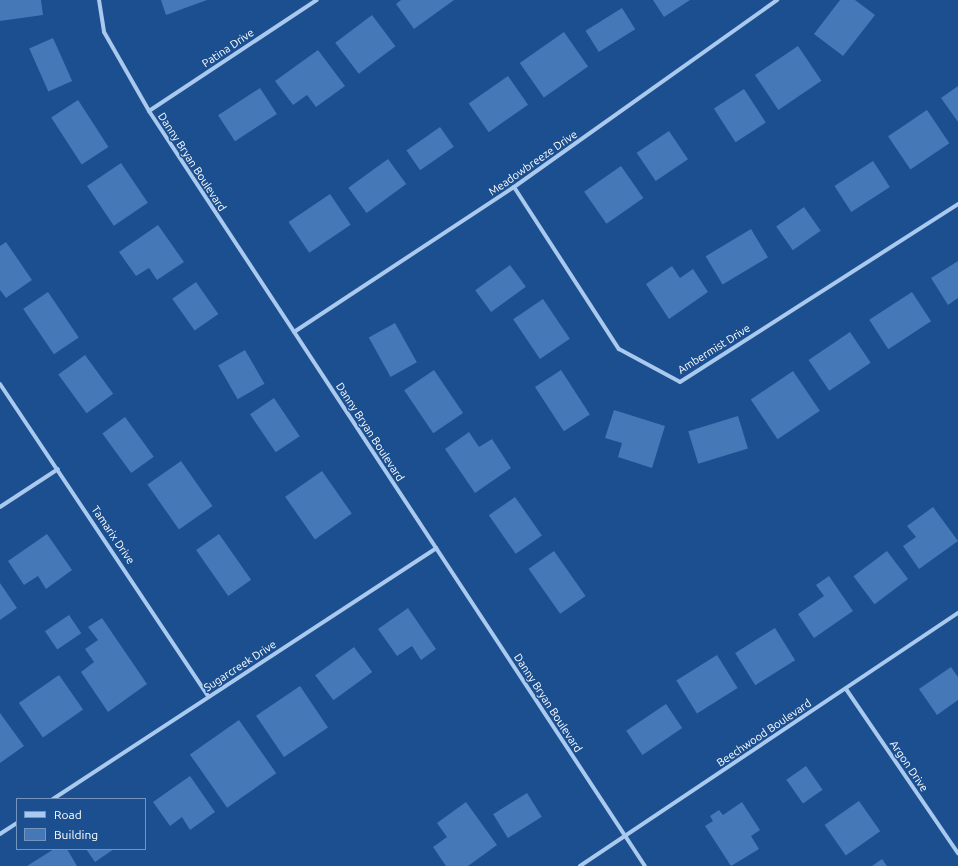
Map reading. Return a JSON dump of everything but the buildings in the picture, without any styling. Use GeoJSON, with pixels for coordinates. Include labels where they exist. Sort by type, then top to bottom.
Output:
{"type":"FeatureCollection","features":[{"type":"Feature","properties":{"kind":"street","name":"Danny Bryan Boulevard"},"geometry":{"type":"LineString","coordinates":[[99,0],[104,32],[148,111],[645,866]]}},
{"type":"Feature","properties":{"kind":"street","name":"Patina Drive"},"geometry":{"type":"LineString","coordinates":[[148,111],[317,0]]}},
{"type":"Feature","properties":{"kind":"street","name":"Meadowbreeze Drive"},"geometry":{"type":"LineString","coordinates":[[294,332],[514,188],[777,0]]}},
{"type":"Feature","properties":{"kind":"street","name":"Ambermist Drive"},"geometry":{"type":"LineString","coordinates":[[514,188],[619,349],[680,382],[958,204]]}},
{"type":"Feature","properties":{"kind":"street","name":"Tamarix Drive"},"geometry":{"type":"LineString","coordinates":[[0,384],[209,697]]}},
{"type":"Feature","properties":{"kind":"street"},"geometry":{"type":"LineString","coordinates":[[0,507],[58,469]]}},
{"type":"Feature","properties":{"kind":"street","name":"Sugarcreek Drive"},"geometry":{"type":"LineString","coordinates":[[55,798],[436,548]]}},
{"type":"Feature","properties":{"kind":"street","name":"Beechwood Boulevard"},"geometry":{"type":"LineString","coordinates":[[580,866],[958,613]]}},
{"type":"Feature","properties":{"kind":"street","name":"Argon Drive"},"geometry":{"type":"LineString","coordinates":[[846,689],[958,852]]}},
{"type":"Feature","properties":{"kind":"street"},"geometry":{"type":"LineString","coordinates":[[0,834],[16,824]]}}]}
